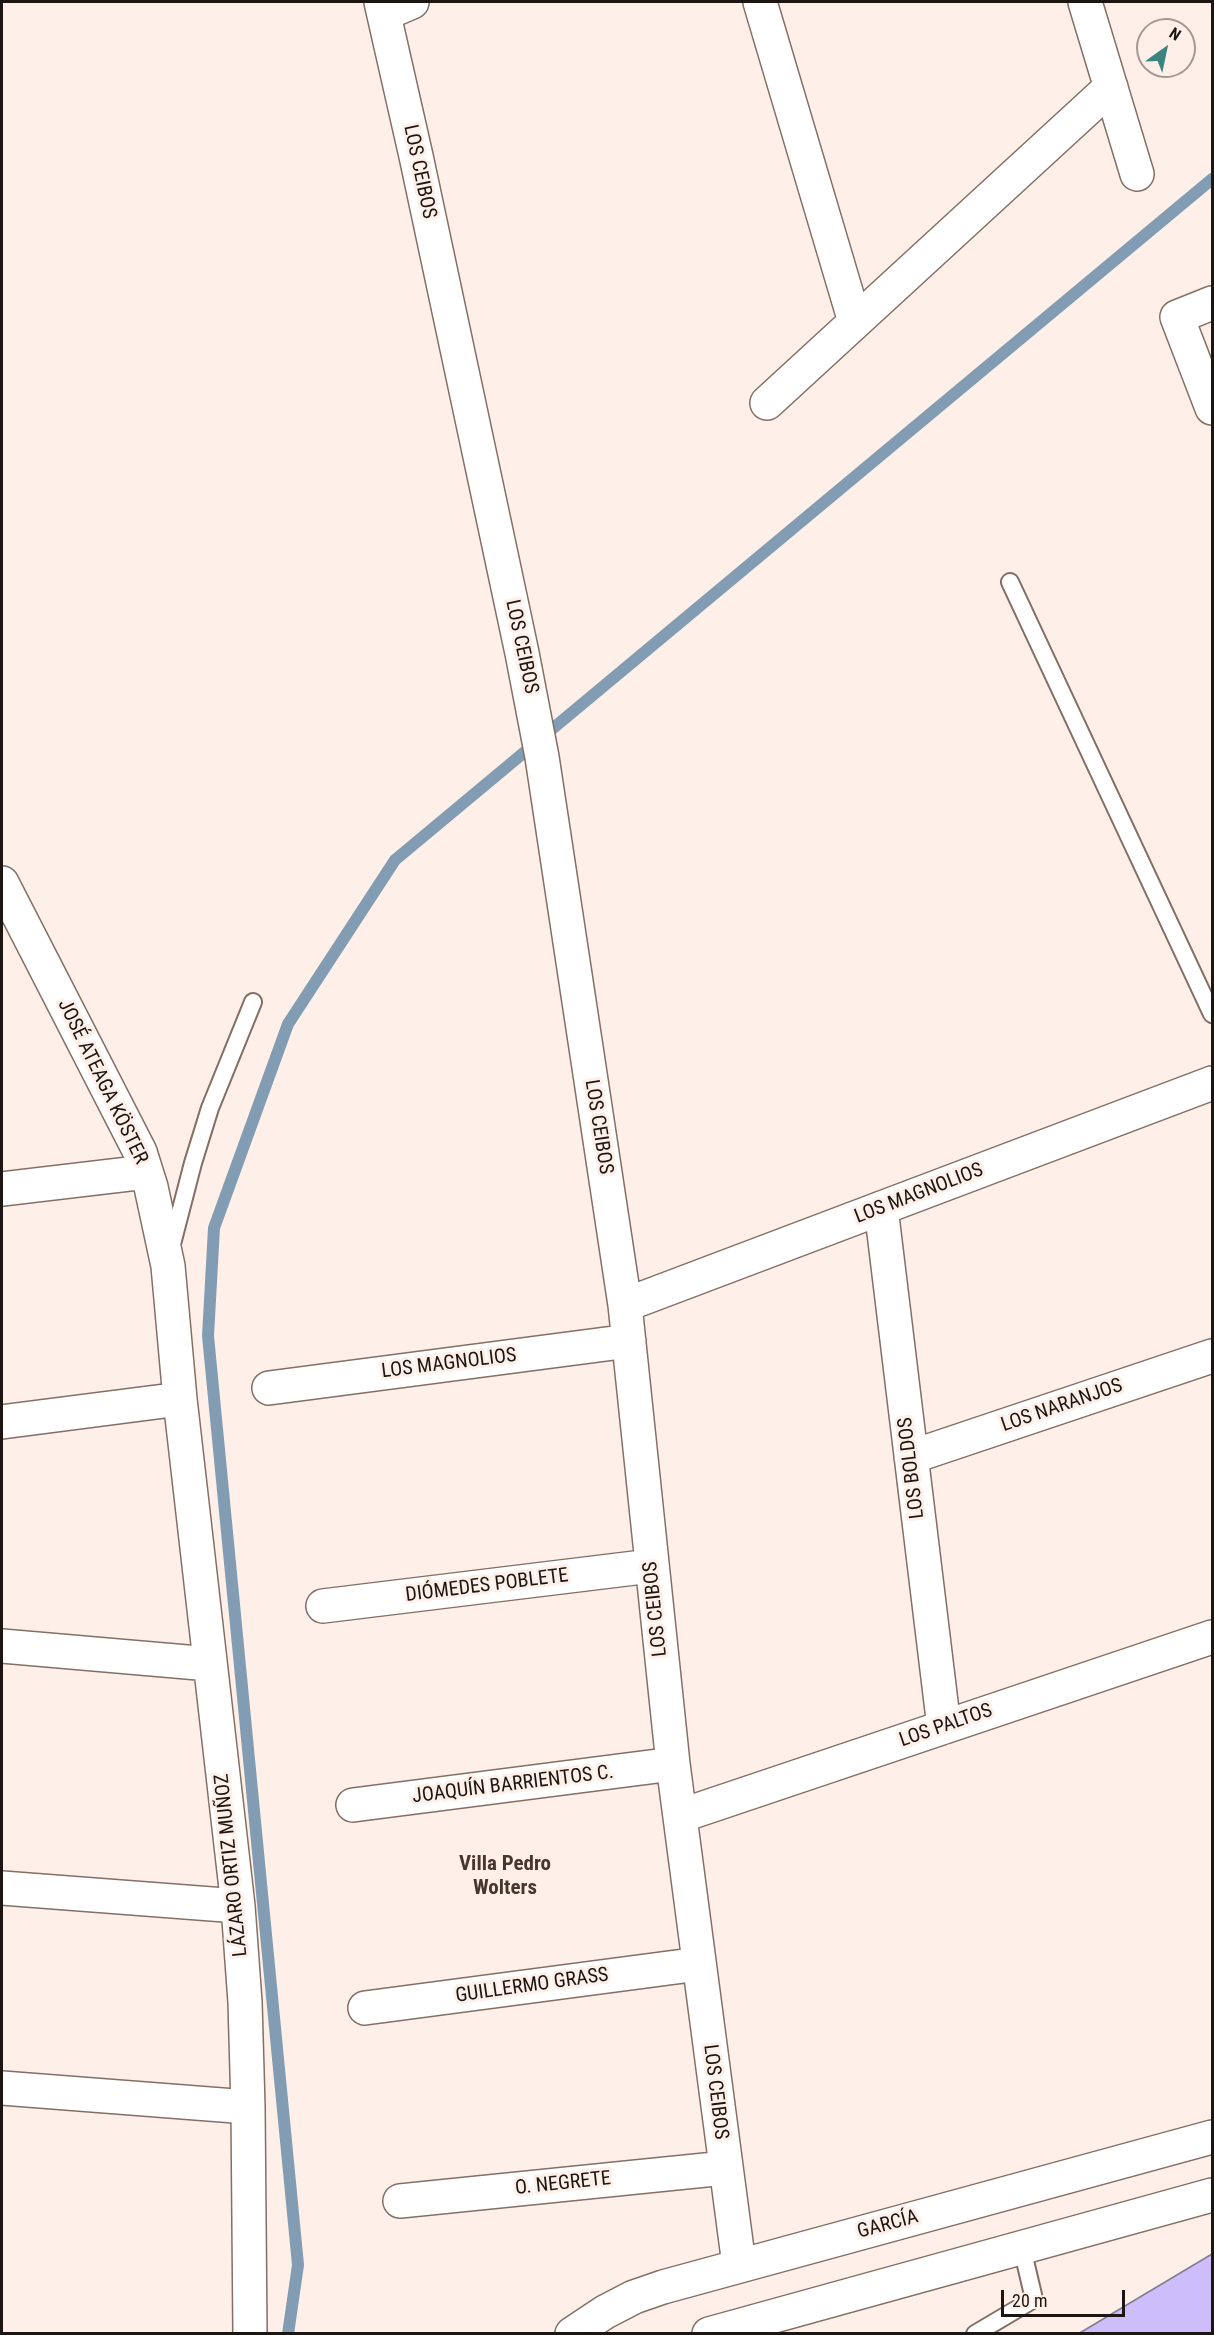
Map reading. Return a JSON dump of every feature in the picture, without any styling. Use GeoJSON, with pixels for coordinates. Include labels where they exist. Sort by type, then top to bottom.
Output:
{"type":"FeatureCollection","features":[{"type":"Feature","properties":{"kind":"street"},"geometry":{"type":"LineString","coordinates":[[760,2],[855,322]]}},
{"type":"Feature","properties":{"kind":"street"},"geometry":{"type":"LineString","coordinates":[[1085,2],[1137,174]]}},
{"type":"Feature","properties":{"kind":"street","name":"LOS CEIBOS"},"geometry":{"type":"LineString","coordinates":[[392,6],[419,167],[540,742],[625,1305],[673,1764],[739,2265]]}},
{"type":"Feature","properties":{"kind":"street"},"geometry":{"type":"LineString","coordinates":[[767,403],[1111,87]]}},
{"type":"Feature","properties":{"kind":"street"},"geometry":{"type":"LineString","coordinates":[[1212,303],[1177,317],[1212,408]]}},
{"type":"Feature","properties":{"kind":"street","name":"JOSÉ ATEAGA KÖSTER"},"geometry":{"type":"LineString","coordinates":[[2,883],[131,1131],[146,1172],[168,1266],[180,1399]]}},
{"type":"Feature","properties":{"kind":"street","name":"LOS MAGNOLIOS"},"geometry":{"type":"LineString","coordinates":[[625,1305],[1212,1083]]}},
{"type":"Feature","properties":{"kind":"street"},"geometry":{"type":"LineString","coordinates":[[2,1189],[146,1172]]}},
{"type":"Feature","properties":{"kind":"street","name":"LOS BOLDOS"},"geometry":{"type":"LineString","coordinates":[[881,1208],[944,1727]]}},
{"type":"Feature","properties":{"kind":"street","name":"LOS MAGNOLIOS"},"geometry":{"type":"LineString","coordinates":[[269,1388],[629,1341]]}},
{"type":"Feature","properties":{"kind":"street","name":"LOS NARANJOS"},"geometry":{"type":"LineString","coordinates":[[911,1457],[1212,1356]]}},
{"type":"Feature","properties":{"kind":"street"},"geometry":{"type":"LineString","coordinates":[[2,1422],[180,1399]]}},
{"type":"Feature","properties":{"kind":"street","name":"LÁZARO ORTIZ MUÑOZ"},"geometry":{"type":"LineString","coordinates":[[180,1399],[238,1906],[245,2002],[248,2107],[250,2334]]}},
{"type":"Feature","properties":{"kind":"street","name":"DIÓMEDES POBLETE"},"geometry":{"type":"LineString","coordinates":[[323,1606],[651,1566]]}},
{"type":"Feature","properties":{"kind":"street","name":"LOS PALTOS"},"geometry":{"type":"LineString","coordinates":[[680,1816],[1212,1636]]}},
{"type":"Feature","properties":{"kind":"street"},"geometry":{"type":"LineString","coordinates":[[2,1646],[210,1664]]}},
{"type":"Feature","properties":{"kind":"street","name":"JOAQUÍN BARRIENTOS C."},"geometry":{"type":"LineString","coordinates":[[353,1805],[673,1764]]}},
{"type":"Feature","properties":{"kind":"street"},"geometry":{"type":"LineString","coordinates":[[2,1888],[238,1906]]}},
{"type":"Feature","properties":{"kind":"street","name":"GUILLERMO GRASS"},"geometry":{"type":"LineString","coordinates":[[365,2008],[699,1964]]}},
{"type":"Feature","properties":{"kind":"street"},"geometry":{"type":"LineString","coordinates":[[2,2088],[248,2107]]}},
{"type":"Feature","properties":{"kind":"street","name":"GARCÍA"},"geometry":{"type":"LineString","coordinates":[[572,2334],[605,2312],[634,2297],[739,2265],[1212,2137]]}},
{"type":"Feature","properties":{"kind":"street","name":"O. NEGRETE"},"geometry":{"type":"LineString","coordinates":[[400,2201],[725,2168]]}},
{"type":"Feature","properties":{"kind":"street"},"geometry":{"type":"LineString","coordinates":[[709,2334],[1212,2195]]}},
{"type":"Feature","properties":{"kind":"lane"},"geometry":{"type":"LineString","coordinates":[[1010,582],[1212,1014]]}},
{"type":"Feature","properties":{"kind":"lane"},"geometry":{"type":"LineString","coordinates":[[168,1266],[179,1214],[210,1108],[253,1002]]}},
{"type":"Feature","properties":{"kind":"lane"},"geometry":{"type":"LineString","coordinates":[[975,2334],[1034,2299],[1022,2248]]}},
{"type":"Feature","properties":{"kind":"building"},"geometry":{"type":"Polygon","coordinates":[[[1212,2254],[1212,2334],[1078,2334],[1212,2254]]]}},
{"type":"Feature","properties":{"kind":"waterway"},"geometry":{"type":"LineString","coordinates":[[288,2334],[298,2265],[208,1336],[214,1228],[288,1024],[395,860],[1212,179]]}},
{"type":"Feature","properties":{"kind":"district","name":"Villa Pedro Wolters"},"geometry":{"type":"Point","coordinates":[505,1877]}}]}
